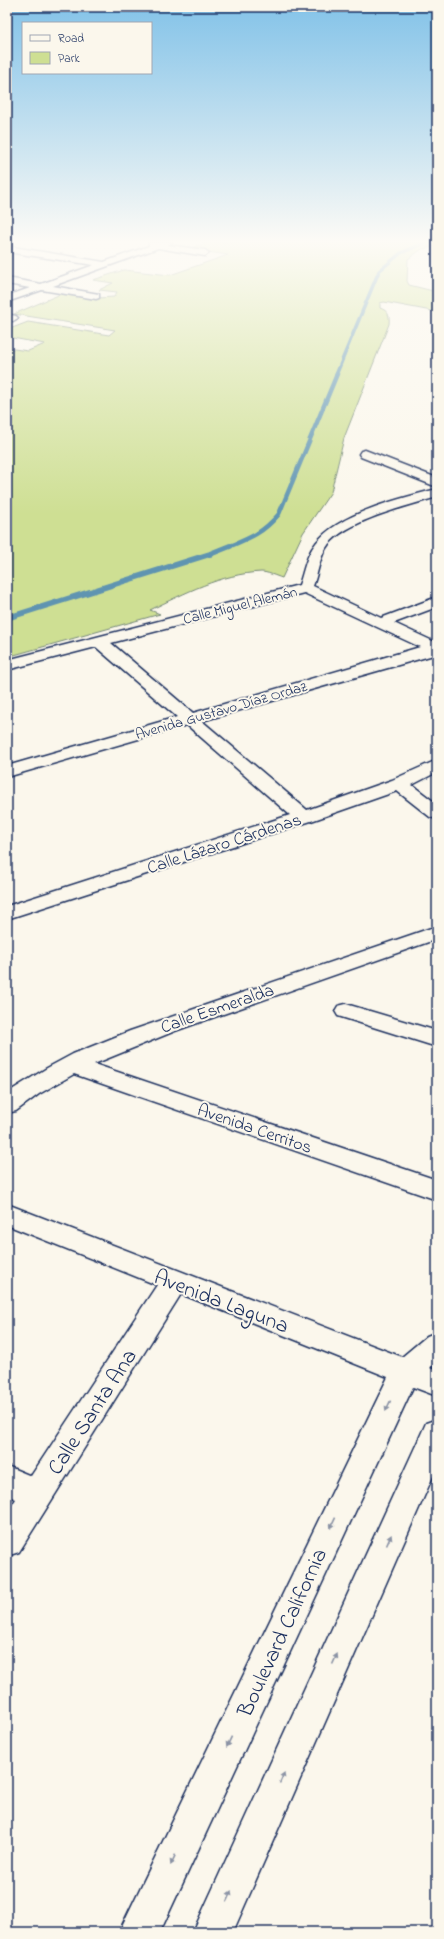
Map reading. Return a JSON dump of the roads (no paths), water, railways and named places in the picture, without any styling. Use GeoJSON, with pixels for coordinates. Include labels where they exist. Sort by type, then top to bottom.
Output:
{"type":"FeatureCollection","features":[{"type":"Feature","properties":{"kind":"street"},"geometry":{"type":"LineString","coordinates":[[365,454],[437,483]]}},
{"type":"Feature","properties":{"kind":"street","name":"Calle Miguel Alemán"},"geometry":{"type":"LineString","coordinates":[[7,664],[305,588],[321,545],[334,532],[367,516],[437,493]]}},
{"type":"Feature","properties":{"kind":"street"},"geometry":{"type":"LineString","coordinates":[[305,588],[436,648]]}},
{"type":"Feature","properties":{"kind":"street"},"geometry":{"type":"LineString","coordinates":[[381,623],[437,602]]}},
{"type":"Feature","properties":{"kind":"street"},"geometry":{"type":"LineString","coordinates":[[99,641],[304,817]]}},
{"type":"Feature","properties":{"kind":"street","name":"Avenida Gustavo Díaz Ordaz"},"geometry":{"type":"LineString","coordinates":[[7,772],[436,648]]}},
{"type":"Feature","properties":{"kind":"street","name":"Calle Lázaro Cárdenas"},"geometry":{"type":"LineString","coordinates":[[7,914],[304,817],[399,784],[437,765]]}},
{"type":"Feature","properties":{"kind":"street"},"geometry":{"type":"LineString","coordinates":[[399,784],[437,813]]}},
{"type":"Feature","properties":{"kind":"street","name":"Calle Esmeralda"},"geometry":{"type":"LineString","coordinates":[[7,1105],[42,1081],[73,1065],[157,1029],[437,932]]}},
{"type":"Feature","properties":{"kind":"street"},"geometry":{"type":"LineString","coordinates":[[346,1011],[437,1039]]}},
{"type":"Feature","properties":{"kind":"street","name":"Avenida Cerritos"},"geometry":{"type":"LineString","coordinates":[[73,1065],[437,1190]]}},
{"type":"Feature","properties":{"kind":"street","name":"Avenida Laguna"},"geometry":{"type":"LineString","coordinates":[[7,1214],[174,1282],[437,1384]]}},
{"type":"Feature","properties":{"kind":"street","name":"Calle Santa Ana"},"geometry":{"type":"LineString","coordinates":[[7,1541],[174,1282]]}},
{"type":"Feature","properties":{"kind":"street","name":"Boulevard California"},"geometry":{"type":"LineString","coordinates":[[139,1932],[405,1372],[437,1344]]}},
{"type":"Feature","properties":{"kind":"street"},"geometry":{"type":"LineString","coordinates":[[213,1932],[437,1432]]}},
{"type":"Feature","properties":{"kind":"street"},"geometry":{"type":"LineString","coordinates":[[7,1480],[37,1494]]}},
{"type":"Feature","properties":{"kind":"waterway"},"geometry":{"type":"LineString","coordinates":[[336,375],[354,332]]}},
{"type":"Feature","properties":{"kind":"waterway"},"geometry":{"type":"LineString","coordinates":[[228,547],[256,534],[273,521],[279,514],[337,374]]}},
{"type":"Feature","properties":{"kind":"waterway"},"geometry":{"type":"LineString","coordinates":[[7,618],[210,554],[230,546]]}}]}
